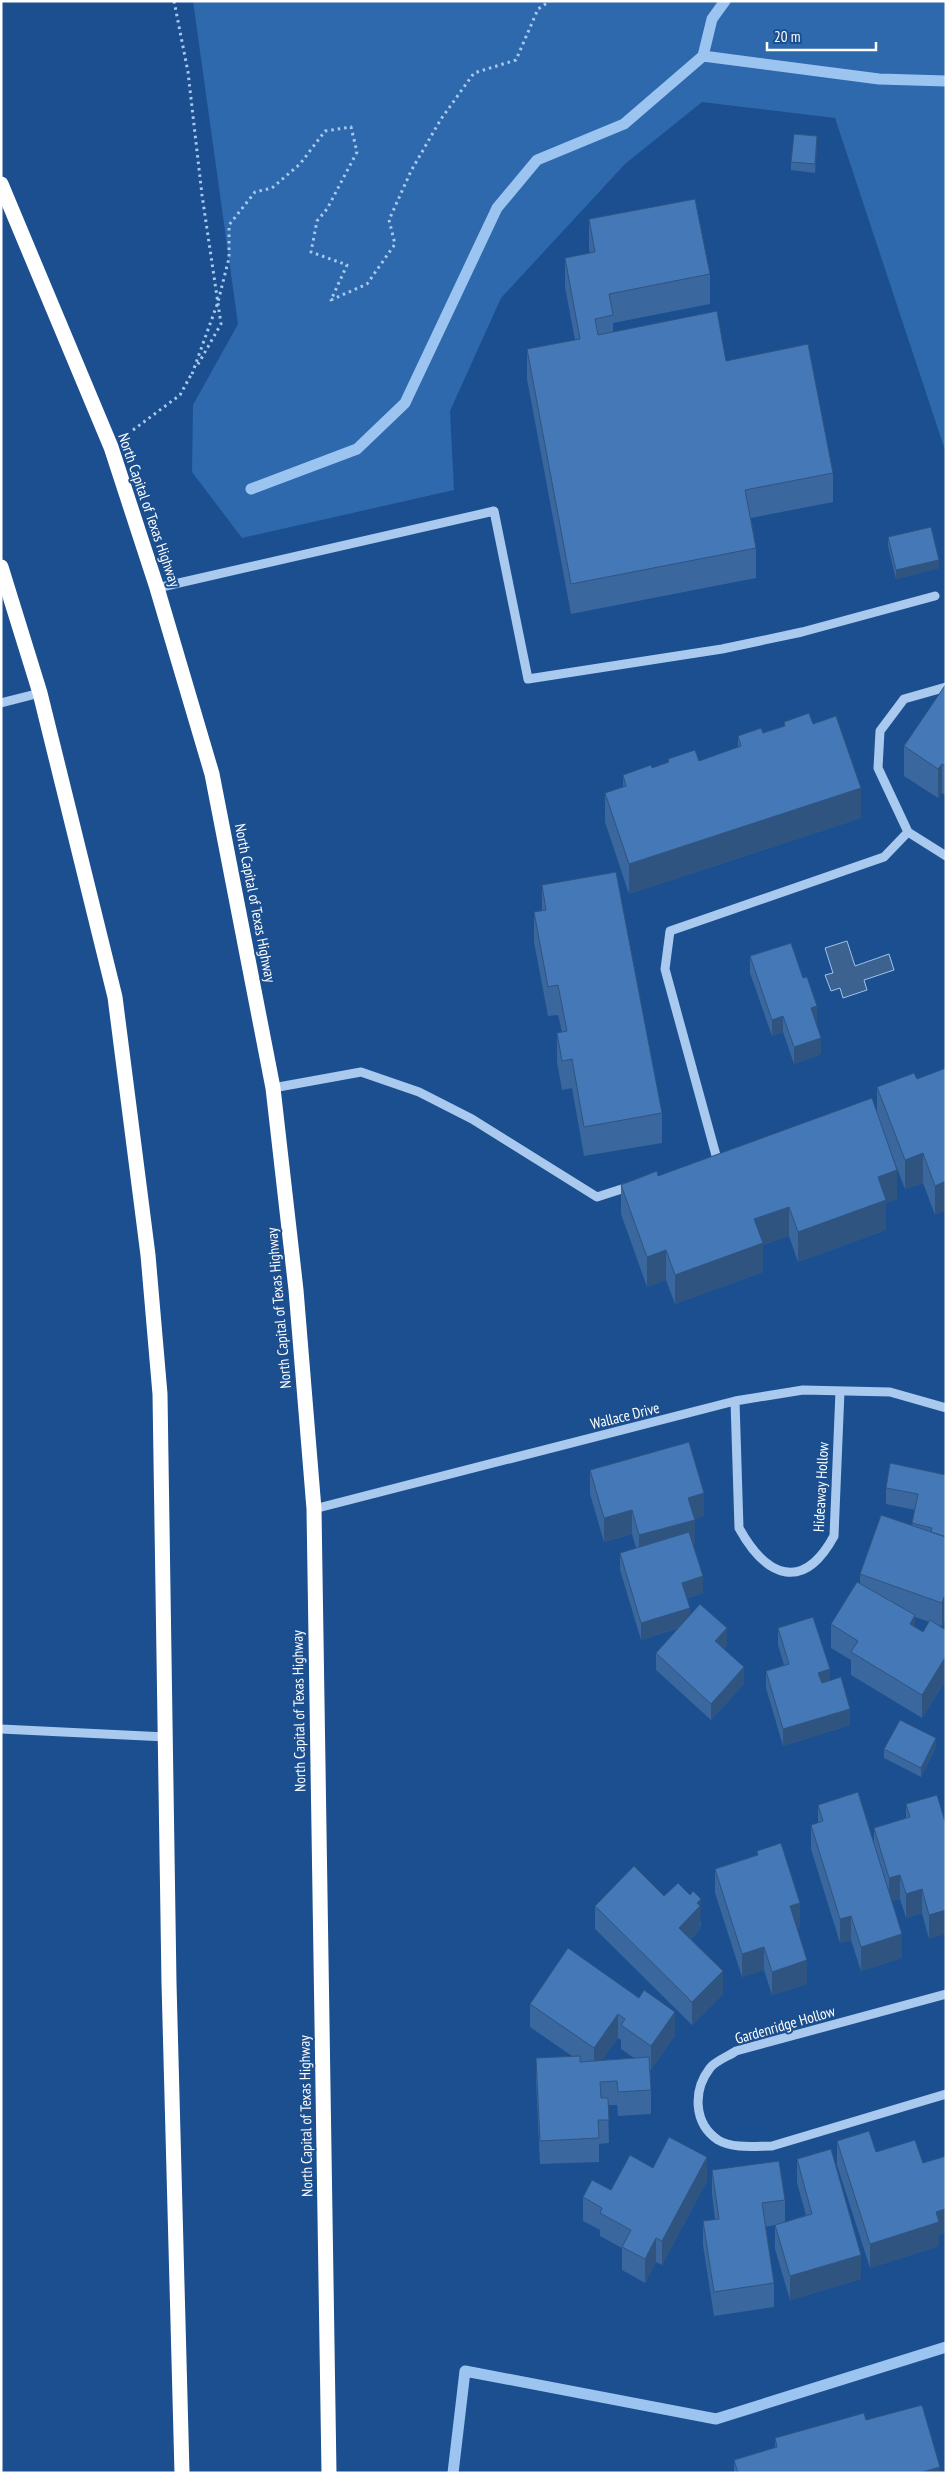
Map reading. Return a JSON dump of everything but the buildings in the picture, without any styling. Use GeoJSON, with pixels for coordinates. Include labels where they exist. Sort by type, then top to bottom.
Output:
{"type":"FeatureCollection","features":[{"type":"Feature","properties":{"kind":"highway","name":"North Capital of Texas Highway"},"geometry":{"type":"LineString","coordinates":[[1,184],[110,447],[157,588],[212,774],[274,1088],[296,1290],[314,1509],[329,2473]]}},
{"type":"Feature","properties":{"kind":"highway"},"geometry":{"type":"LineString","coordinates":[[1,567],[40,693],[115,997],[148,1255],[160,1394],[182,2473]]}},
{"type":"Feature","properties":{"kind":"street"},"geometry":{"type":"LineString","coordinates":[[157,588],[494,511],[528,679],[722,649],[802,632],[935,596]]}},
{"type":"Feature","properties":{"kind":"street"},"geometry":{"type":"LineString","coordinates":[[946,687],[904,699],[880,730],[878,768],[908,832],[946,856]]}},
{"type":"Feature","properties":{"kind":"street"},"geometry":{"type":"LineString","coordinates":[[1,704],[40,693]]}},
{"type":"Feature","properties":{"kind":"street"},"geometry":{"type":"LineString","coordinates":[[726,1156],[713,1161],[665,969],[670,932],[884,857],[908,832]]}},
{"type":"Feature","properties":{"kind":"street"},"geometry":{"type":"LineString","coordinates":[[274,1088],[361,1072],[419,1092],[472,1119],[597,1196],[643,1182]]}},
{"type":"Feature","properties":{"kind":"street","name":"Wallace Drive"},"geometry":{"type":"LineString","coordinates":[[314,1509],[735,1401],[803,1390],[890,1392],[946,1408]]}},
{"type":"Feature","properties":{"kind":"street","name":"Hideaway Hollow"},"geometry":{"type":"LineString","coordinates":[[735,1401],[738,1528],[748,1546],[764,1562],[783,1572],[803,1571],[824,1555],[834,1536],[840,1391]]}},
{"type":"Feature","properties":{"kind":"street"},"geometry":{"type":"LineString","coordinates":[[1,1729],[166,1737]]}},
{"type":"Feature","properties":{"kind":"street","name":"Gardenridge Hollow"},"geometry":{"type":"LineString","coordinates":[[946,1994],[736,2051],[710,2067],[697,2092],[700,2122],[719,2140],[743,2146],[772,2146],[946,2094]]}},
{"type":"Feature","properties":{"kind":"path"},"geometry":{"type":"LineString","coordinates":[[110,447],[180,395],[221,324],[202,195],[188,72],[174,1]]}},
{"type":"Feature","properties":{"kind":"path"},"geometry":{"type":"LineString","coordinates":[[192,374],[218,302],[229,258],[229,225],[255,192],[272,188],[300,164],[324,131],[352,127],[357,152],[327,209],[317,221],[311,252],[347,266],[331,300],[367,284],[394,244],[390,220],[411,172],[441,119],[474,73],[516,60],[538,9],[550,1]]}},
{"type":"Feature","properties":{"kind":"shaded area"},"geometry":{"type":"Polygon","coordinates":[[[193,1],[946,1],[946,453],[835,118],[702,102],[625,164],[501,298],[450,411],[454,490],[242,538],[192,472],[193,405],[238,324],[193,1]]]}},
{"type":"Feature","properties":{"kind":"shaded area"},"geometry":{"type":"Polygon","coordinates":[[[847,941],[855,966],[889,954],[894,970],[864,980],[867,990],[843,998],[840,988],[831,991],[825,975],[833,973],[825,948],[847,941]]]}},
{"type":"Feature","properties":{"kind":"waterway"},"geometry":{"type":"LineString","coordinates":[[703,56],[712,19],[725,1]]}},
{"type":"Feature","properties":{"kind":"waterway"},"geometry":{"type":"LineString","coordinates":[[251,489],[357,449],[405,403],[497,208],[537,160],[624,124],[703,56],[879,79],[946,81]]}},
{"type":"Feature","properties":{"kind":"waterway"},"geometry":{"type":"LineString","coordinates":[[453,2473],[465,2371],[716,2419],[946,2347]]}}]}
